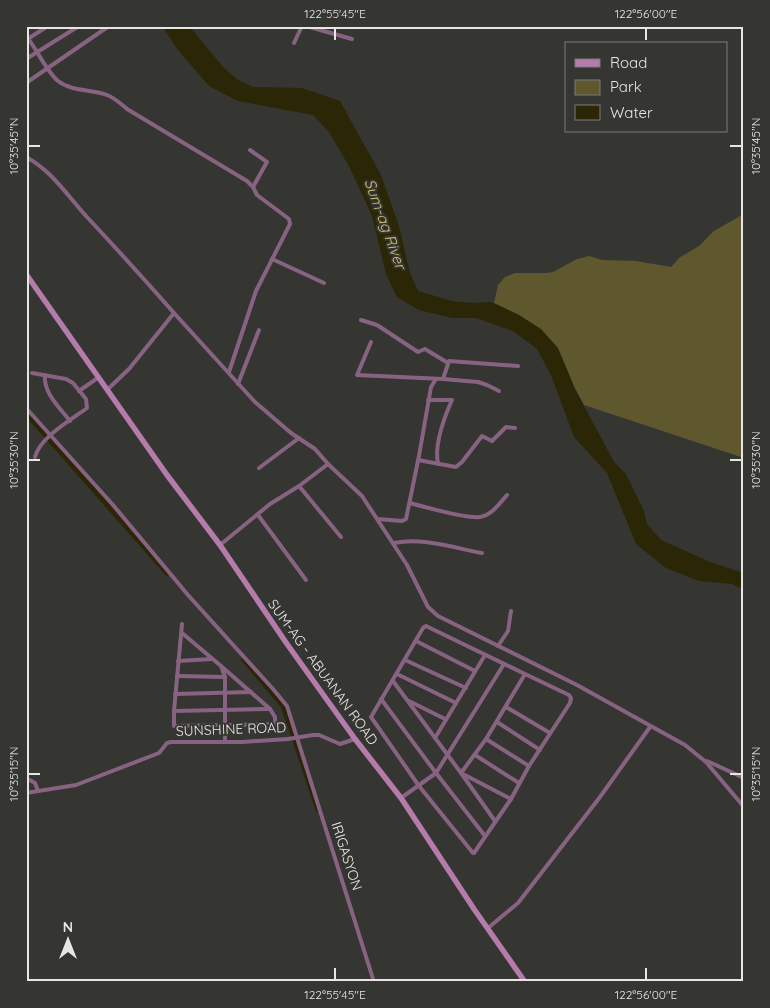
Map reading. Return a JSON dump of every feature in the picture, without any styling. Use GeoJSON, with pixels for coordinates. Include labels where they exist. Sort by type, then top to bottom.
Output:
{"type":"FeatureCollection","features":[{"type":"Feature","properties":{"kind":"main road","name":"SUM-AG - ABUANAN ROAD"},"geometry":{"type":"LineString","coordinates":[[26,274],[167,475],[220,545],[287,644],[355,739],[401,798],[526,982]]}},
{"type":"Feature","properties":{"kind":"street"},"geometry":{"type":"LineString","coordinates":[[48,26],[27,38],[60,82],[68,86],[108,95],[126,109],[238,176],[253,187],[257,195],[289,219],[290,222],[256,291],[229,372]]}},
{"type":"Feature","properties":{"kind":"street"},"geometry":{"type":"LineString","coordinates":[[26,59],[79,26]]}},
{"type":"Feature","properties":{"kind":"street"},"geometry":{"type":"LineString","coordinates":[[26,83],[109,26]]}},
{"type":"Feature","properties":{"kind":"street"},"geometry":{"type":"LineString","coordinates":[[294,43],[302,26]]}},
{"type":"Feature","properties":{"kind":"street"},"geometry":{"type":"LineString","coordinates":[[306,26],[352,39]]}},
{"type":"Feature","properties":{"kind":"street"},"geometry":{"type":"LineString","coordinates":[[250,150],[267,162],[253,187]]}},
{"type":"Feature","properties":{"kind":"street"},"geometry":{"type":"LineString","coordinates":[[26,157],[40,165],[58,182],[254,402],[315,449],[362,496],[394,544],[428,607],[438,616],[608,702],[685,745],[702,759],[744,807]]}},
{"type":"Feature","properties":{"kind":"street"},"geometry":{"type":"LineString","coordinates":[[272,259],[324,283]]}},
{"type":"Feature","properties":{"kind":"street"},"geometry":{"type":"LineString","coordinates":[[108,389],[129,369],[174,313]]}},
{"type":"Feature","properties":{"kind":"street"},"geometry":{"type":"LineString","coordinates":[[361,320],[377,325],[418,352],[425,349],[448,364]]}},
{"type":"Feature","properties":{"kind":"street"},"geometry":{"type":"LineString","coordinates":[[238,384],[259,330]]}},
{"type":"Feature","properties":{"kind":"street"},"geometry":{"type":"LineString","coordinates":[[371,342],[358,375],[483,383],[499,391]]}},
{"type":"Feature","properties":{"kind":"street"},"geometry":{"type":"LineString","coordinates":[[443,379],[449,361],[518,366]]}},
{"type":"Feature","properties":{"kind":"street"},"geometry":{"type":"LineString","coordinates":[[32,373],[66,379],[73,383],[86,399],[87,408],[48,437],[36,451],[35,457]]}},
{"type":"Feature","properties":{"kind":"street"},"geometry":{"type":"LineString","coordinates":[[45,376],[44,381],[47,391],[70,421]]}},
{"type":"Feature","properties":{"kind":"street"},"geometry":{"type":"LineString","coordinates":[[79,391],[99,377]]}},
{"type":"Feature","properties":{"kind":"street"},"geometry":{"type":"LineString","coordinates":[[378,518],[404,521],[410,503],[428,400],[431,387],[436,379]]}},
{"type":"Feature","properties":{"kind":"street"},"geometry":{"type":"LineString","coordinates":[[428,400],[452,400],[443,421],[437,458],[438,464]]}},
{"type":"Feature","properties":{"kind":"street","name":"IRIGASYON"},"geometry":{"type":"LineString","coordinates":[[26,408],[48,437],[113,505],[188,596],[287,706],[374,982]]}},
{"type":"Feature","properties":{"kind":"street"},"geometry":{"type":"LineString","coordinates":[[418,460],[451,467],[458,466],[482,436],[492,441],[506,427],[515,428]]}},
{"type":"Feature","properties":{"kind":"street"},"geometry":{"type":"LineString","coordinates":[[259,468],[299,438]]}},
{"type":"Feature","properties":{"kind":"street"},"geometry":{"type":"LineString","coordinates":[[220,545],[270,504],[299,486],[328,464]]}},
{"type":"Feature","properties":{"kind":"street"},"geometry":{"type":"LineString","coordinates":[[299,486],[341,538]]}},
{"type":"Feature","properties":{"kind":"street"},"geometry":{"type":"LineString","coordinates":[[410,503],[465,516],[481,517],[493,511],[507,495]]}},
{"type":"Feature","properties":{"kind":"street"},"geometry":{"type":"LineString","coordinates":[[258,515],[306,580]]}},
{"type":"Feature","properties":{"kind":"street"},"geometry":{"type":"LineString","coordinates":[[394,544],[407,541],[423,542],[482,553]]}},
{"type":"Feature","properties":{"kind":"street"},"geometry":{"type":"LineString","coordinates":[[498,646],[508,630],[512,611]]}},
{"type":"Feature","properties":{"kind":"street"},"geometry":{"type":"LineString","coordinates":[[182,624],[173,726],[275,724],[275,717],[270,709],[182,633]]}},
{"type":"Feature","properties":{"kind":"street"},"geometry":{"type":"LineString","coordinates":[[426,626],[569,695],[571,698],[570,703],[529,766],[511,799],[474,853],[472,853],[418,786],[371,717],[416,641],[426,626]]}},
{"type":"Feature","properties":{"kind":"street"},"geometry":{"type":"LineString","coordinates":[[416,641],[476,671]]}},
{"type":"Feature","properties":{"kind":"street"},"geometry":{"type":"LineString","coordinates":[[434,738],[486,655]]}},
{"type":"Feature","properties":{"kind":"street"},"geometry":{"type":"LineString","coordinates":[[178,661],[212,659]]}},
{"type":"Feature","properties":{"kind":"street"},"geometry":{"type":"LineString","coordinates":[[405,660],[466,688]]}},
{"type":"Feature","properties":{"kind":"street"},"geometry":{"type":"LineString","coordinates":[[401,798],[436,773],[504,664]]}},
{"type":"Feature","properties":{"kind":"street"},"geometry":{"type":"LineString","coordinates":[[221,666],[225,677],[225,742]]}},
{"type":"Feature","properties":{"kind":"street"},"geometry":{"type":"LineString","coordinates":[[397,674],[456,703]]}},
{"type":"Feature","properties":{"kind":"street"},"geometry":{"type":"LineString","coordinates":[[461,773],[497,722],[525,674]]}},
{"type":"Feature","properties":{"kind":"street"},"geometry":{"type":"LineString","coordinates":[[177,676],[225,677]]}},
{"type":"Feature","properties":{"kind":"street"},"geometry":{"type":"LineString","coordinates":[[393,681],[495,821]]}},
{"type":"Feature","properties":{"kind":"street"},"geometry":{"type":"LineString","coordinates":[[175,694],[251,692]]}},
{"type":"Feature","properties":{"kind":"street"},"geometry":{"type":"LineString","coordinates":[[382,699],[485,836]]}},
{"type":"Feature","properties":{"kind":"street"},"geometry":{"type":"LineString","coordinates":[[407,700],[445,719]]}},
{"type":"Feature","properties":{"kind":"street"},"geometry":{"type":"LineString","coordinates":[[506,707],[550,733]]}},
{"type":"Feature","properties":{"kind":"street"},"geometry":{"type":"LineString","coordinates":[[174,711],[270,709]]}},
{"type":"Feature","properties":{"kind":"street"},"geometry":{"type":"LineString","coordinates":[[497,722],[540,750]]}},
{"type":"Feature","properties":{"kind":"street"},"geometry":{"type":"LineString","coordinates":[[488,928],[518,903],[600,797],[650,727]]}},
{"type":"Feature","properties":{"kind":"street","name":"SUNSHINE ROAD"},"geometry":{"type":"LineString","coordinates":[[26,793],[76,785],[159,753],[167,743],[171,742],[225,742],[319,735],[340,744],[355,739]]}},
{"type":"Feature","properties":{"kind":"street"},"geometry":{"type":"LineString","coordinates":[[486,739],[529,766]]}},
{"type":"Feature","properties":{"kind":"street"},"geometry":{"type":"LineString","coordinates":[[475,755],[519,783]]}},
{"type":"Feature","properties":{"kind":"street"},"geometry":{"type":"LineString","coordinates":[[702,759],[744,778]]}},
{"type":"Feature","properties":{"kind":"street"},"geometry":{"type":"LineString","coordinates":[[461,773],[511,799]]}},
{"type":"Feature","properties":{"kind":"street"},"geometry":{"type":"LineString","coordinates":[[26,778],[36,783],[38,791]]}},
{"type":"Feature","properties":{"kind":"green space"},"geometry":{"type":"Polygon","coordinates":[[[742,215],[744,216],[744,458],[584,405],[576,390],[519,315],[494,303],[498,285],[505,277],[515,273],[553,272],[577,259],[589,256],[602,260],[636,261],[671,267],[679,258],[699,246],[714,231],[742,215]]]}},
{"type":"Feature","properties":{"kind":"water","name":"Sum-ag River"},"geometry":{"type":"Polygon","coordinates":[[[162,26],[189,26],[224,68],[238,80],[253,87],[302,88],[340,101],[381,175],[399,226],[410,273],[418,291],[452,301],[491,302],[519,315],[541,329],[558,348],[576,391],[614,462],[626,474],[644,511],[647,524],[661,540],[710,562],[744,573],[744,590],[732,584],[699,581],[666,568],[636,544],[607,473],[574,437],[551,375],[537,349],[513,331],[476,318],[452,318],[419,310],[397,297],[386,274],[372,216],[350,168],[329,132],[313,115],[238,101],[209,86],[178,50],[162,26]]]}},
{"type":"Feature","properties":{"kind":"waterway"},"geometry":{"type":"LineString","coordinates":[[26,413],[167,573]]}},
{"type":"Feature","properties":{"kind":"waterway"},"geometry":{"type":"LineString","coordinates":[[244,660],[283,706],[293,735]]}},
{"type":"Feature","properties":{"kind":"waterway"},"geometry":{"type":"LineString","coordinates":[[295,741],[318,810]]}}]}
